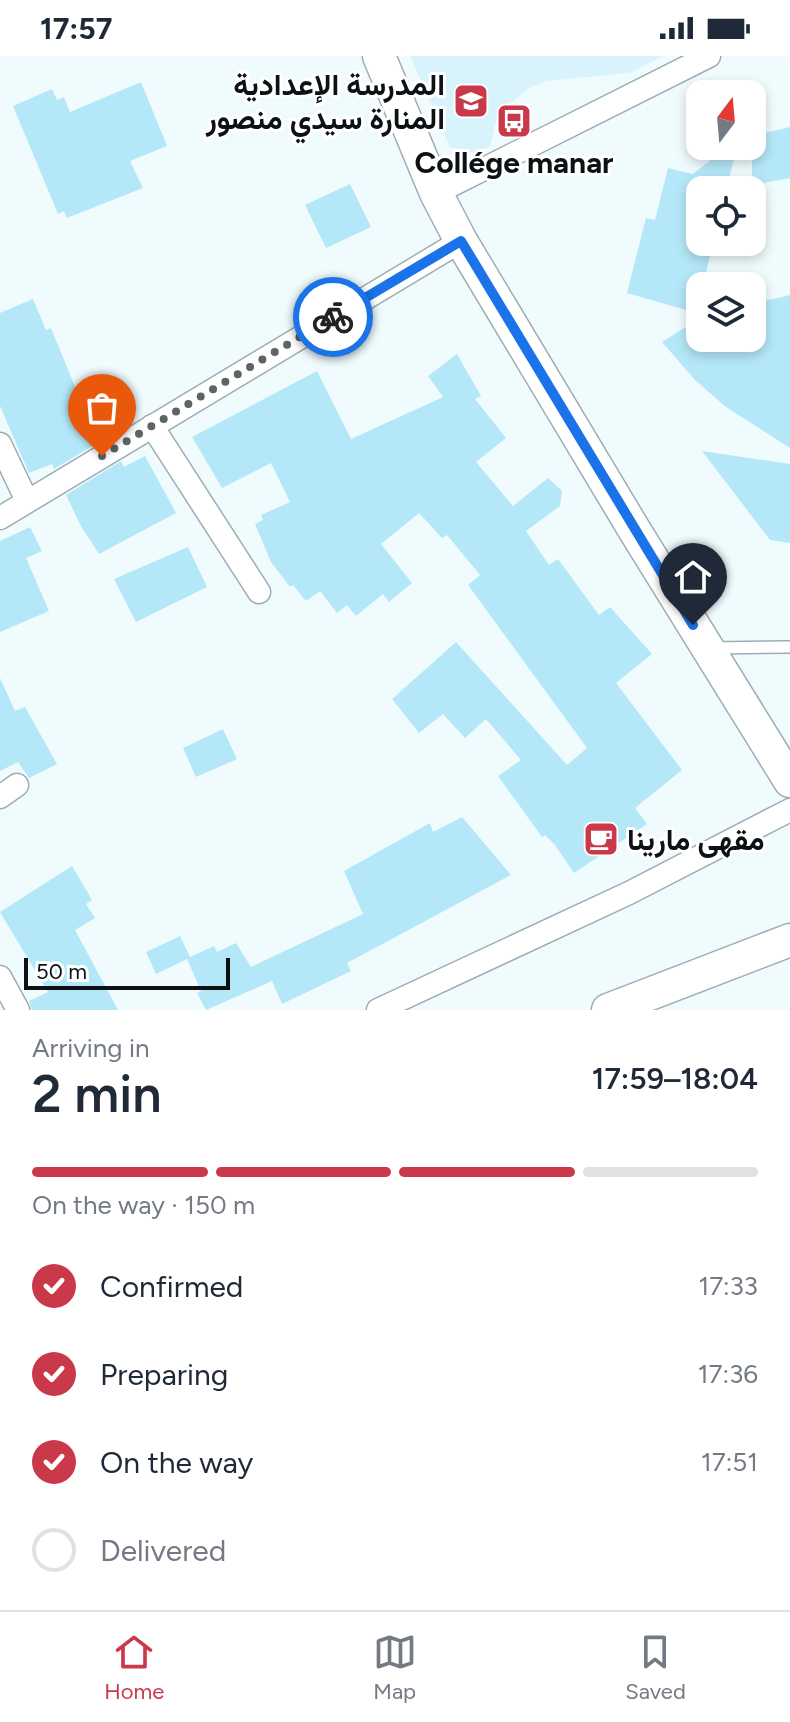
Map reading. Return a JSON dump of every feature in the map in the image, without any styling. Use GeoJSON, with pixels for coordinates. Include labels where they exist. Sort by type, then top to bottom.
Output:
{"type":"FeatureCollection","features":[{"type":"Feature","properties":{"kind":"street"},"geometry":{"type":"LineString","coordinates":[[379,56],[436,193],[461,241],[790,781]]}},
{"type":"Feature","properties":{"kind":"street"},"geometry":{"type":"LineString","coordinates":[[436,193],[709,56]]}},
{"type":"Feature","properties":{"kind":"street"},"geometry":{"type":"LineString","coordinates":[[0,518],[461,241]]}},
{"type":"Feature","properties":{"kind":"street"},"geometry":{"type":"LineString","coordinates":[[152,426],[259,592]]}},
{"type":"Feature","properties":{"kind":"street"},"geometry":{"type":"LineString","coordinates":[[0,444],[27,501]]}},
{"type":"Feature","properties":{"kind":"street"},"geometry":{"type":"LineString","coordinates":[[378,1010],[629,893],[790,810]]}},
{"type":"Feature","properties":{"kind":"street"},"geometry":{"type":"LineString","coordinates":[[608,1010],[790,940]]}},
{"type":"Feature","properties":{"kind":"street"},"geometry":{"type":"LineString","coordinates":[[0,977],[18,1010]]}},
{"type":"Feature","properties":{"kind":"lane"},"geometry":{"type":"LineString","coordinates":[[708,648],[790,647]]}},
{"type":"Feature","properties":{"kind":"shaded area","name":"المدرسة الإعدادية المنارة سيدي منصور"},"geometry":{"type":"Polygon","coordinates":[[[410,56],[663,56],[630,73],[546,81],[531,87],[505,107],[495,124],[490,146],[476,153],[450,147],[410,56]]]}},
{"type":"Feature","properties":{"kind":"building"},"geometry":{"type":"Polygon","coordinates":[[[141,82],[167,146],[130,161],[143,188],[67,218],[64,211],[58,214],[13,106],[52,89],[57,100],[64,97],[70,112],[141,82]]]}},
{"type":"Feature","properties":{"kind":"building"},"geometry":{"type":"Polygon","coordinates":[[[790,127],[790,178],[766,182],[766,176],[752,176],[752,160],[766,160],[766,133],[790,127]]]}},
{"type":"Feature","properties":{"kind":"building"},"geometry":{"type":"Polygon","coordinates":[[[710,160],[734,160],[730,176],[686,176],[686,256],[710,256],[706,272],[686,272],[686,310],[627,293],[646,218],[655,220],[668,168],[693,174],[710,160]]]}},
{"type":"Feature","properties":{"kind":"building"},"geometry":{"type":"Polygon","coordinates":[[[350,184],[371,227],[326,248],[305,205],[350,184]]]}},
{"type":"Feature","properties":{"kind":"building"},"geometry":{"type":"Polygon","coordinates":[[[790,295],[790,448],[726,407],[695,380],[662,342],[686,327],[686,352],[766,352],[766,301],[790,295]]]}},
{"type":"Feature","properties":{"kind":"building"},"geometry":{"type":"Polygon","coordinates":[[[33,299],[46,330],[51,328],[78,394],[90,389],[109,436],[54,469],[52,464],[29,473],[0,406],[0,313],[33,299]]]}},
{"type":"Feature","properties":{"kind":"building"},"geometry":{"type":"Polygon","coordinates":[[[457,354],[481,396],[475,399],[506,438],[476,462],[513,506],[548,478],[562,491],[560,506],[526,531],[549,565],[558,559],[599,615],[610,607],[652,654],[616,683],[682,770],[635,808],[647,824],[574,873],[555,845],[545,835],[542,837],[498,776],[521,760],[486,719],[465,738],[443,714],[419,733],[392,699],[456,642],[567,765],[587,748],[468,585],[480,575],[447,535],[442,538],[419,513],[381,544],[412,583],[389,602],[383,594],[356,616],[347,605],[337,613],[320,591],[306,601],[293,585],[290,587],[271,562],[255,524],[263,520],[261,515],[290,502],[271,463],[222,488],[192,437],[317,371],[351,439],[443,397],[428,376],[457,354]]]}},
{"type":"Feature","properties":{"kind":"building"},"geometry":{"type":"Polygon","coordinates":[[[702,451],[790,464],[790,543],[770,540],[702,451]]]}},
{"type":"Feature","properties":{"kind":"building"},"geometry":{"type":"Polygon","coordinates":[[[145,456],[176,513],[99,554],[66,495],[121,461],[124,467],[145,456]]]}},
{"type":"Feature","properties":{"kind":"building"},"geometry":{"type":"Polygon","coordinates":[[[30,527],[42,551],[26,558],[49,611],[0,632],[0,541],[30,527]]]}},
{"type":"Feature","properties":{"kind":"building"},"geometry":{"type":"Polygon","coordinates":[[[188,547],[207,587],[136,622],[114,579],[188,547]]]}},
{"type":"Feature","properties":{"kind":"building"},"geometry":{"type":"Polygon","coordinates":[[[0,678],[15,711],[25,707],[57,764],[29,778],[18,762],[0,771],[0,678]]]}},
{"type":"Feature","properties":{"kind":"building"},"geometry":{"type":"Polygon","coordinates":[[[223,729],[237,759],[196,777],[183,748],[223,729]]]}},
{"type":"Feature","properties":{"kind":"building"},"geometry":{"type":"Polygon","coordinates":[[[462,817],[511,875],[347,963],[351,971],[282,1004],[272,981],[206,1010],[197,993],[201,991],[187,959],[156,974],[146,952],[180,936],[190,957],[214,946],[217,952],[236,943],[251,967],[363,914],[344,871],[430,823],[433,832],[462,817]]]}},
{"type":"Feature","properties":{"kind":"building"},"geometry":{"type":"Polygon","coordinates":[[[72,866],[92,900],[86,904],[95,918],[75,930],[118,1010],[32,1010],[29,1001],[48,992],[0,912],[72,866]]]}},
{"type":"Feature","properties":{"kind":"way so far"},"geometry":{"type":"LineString","coordinates":[[102,456],[333,317]]}},
{"type":"Feature","properties":{"kind":"place","name":"المدرسة الإعدادية المنارة سيدي منصور"},"geometry":{"type":"Point","coordinates":[471,101]}},
{"type":"Feature","properties":{"kind":"place","name":"Collége manar"},"geometry":{"type":"Point","coordinates":[514,121]}},
{"type":"Feature","properties":{"kind":"place","name":"مقهى مارينا"},"geometry":{"type":"Point","coordinates":[601,839]}},
{"type":"Feature","properties":{"kind":"route"},"geometry":{"type":"LineString","coordinates":[[333,317],[461,241],[693,625]]}}]}
